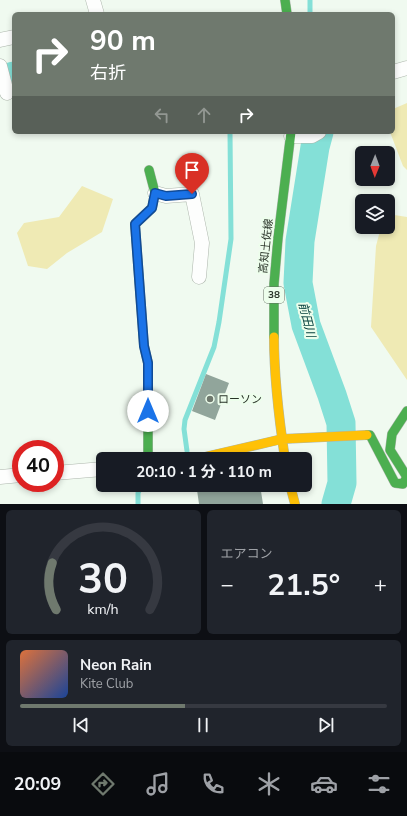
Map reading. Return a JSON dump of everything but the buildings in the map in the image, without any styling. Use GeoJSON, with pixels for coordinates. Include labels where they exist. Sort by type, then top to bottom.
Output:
{"type":"FeatureCollection","features":[{"type":"Feature","properties":{"kind":"street"},"geometry":{"type":"LineString","coordinates":[[93,0],[96,12]]}},
{"type":"Feature","properties":{"kind":"street"},"geometry":{"type":"LineString","coordinates":[[286,0],[288,12]]}},
{"type":"Feature","properties":{"kind":"street"},"geometry":{"type":"LineString","coordinates":[[0,40],[12,37]]}},
{"type":"Feature","properties":{"kind":"street"},"geometry":{"type":"LineString","coordinates":[[0,67],[6,91]]}},
{"type":"Feature","properties":{"kind":"street"},"geometry":{"type":"LineString","coordinates":[[395,71],[407,68]]}},
{"type":"Feature","properties":{"kind":"street"},"geometry":{"type":"LineString","coordinates":[[291,134],[315,134]]}},
{"type":"Feature","properties":{"kind":"street","name":"高知土佐線"},"geometry":{"type":"LineString","coordinates":[[284,452],[274,361],[274,284],[278,238],[291,134]]}},
{"type":"Feature","properties":{"kind":"street"},"geometry":{"type":"LineString","coordinates":[[148,452],[148,363],[144,346],[135,224],[152,208],[155,193],[149,170]]}},
{"type":"Feature","properties":{"kind":"street"},"geometry":{"type":"LineString","coordinates":[[155,193],[166,196],[192,194],[202,243],[199,277]]}},
{"type":"Feature","properties":{"kind":"street"},"geometry":{"type":"LineString","coordinates":[[226,452],[282,439],[370,435],[395,483],[403,484],[406,477],[403,469],[390,450],[392,434],[407,411]]}},
{"type":"Feature","properties":{"kind":"street"},"geometry":{"type":"LineString","coordinates":[[64,472],[96,470]]}},
{"type":"Feature","properties":{"kind":"street"},"geometry":{"type":"LineString","coordinates":[[0,477],[12,476]]}},
{"type":"Feature","properties":{"kind":"street"},"geometry":{"type":"LineString","coordinates":[[292,492],[295,504]]}},
{"type":"Feature","properties":{"kind":"shaded area"},"geometry":{"type":"Polygon","coordinates":[[[407,103],[407,170],[403,166],[391,134],[395,134],[395,108],[407,103]]]}},
{"type":"Feature","properties":{"kind":"shaded area"},"geometry":{"type":"Polygon","coordinates":[[[82,186],[113,199],[102,232],[67,253],[47,269],[28,266],[17,233],[24,223],[59,217],[82,186]]]}},
{"type":"Feature","properties":{"kind":"shaded area"},"geometry":{"type":"Polygon","coordinates":[[[395,215],[407,217],[407,380],[371,327],[376,246],[379,234],[395,234],[395,215]]]}},
{"type":"Feature","properties":{"kind":"waterway"},"geometry":{"type":"LineString","coordinates":[[310,0],[310,12]]}},
{"type":"Feature","properties":{"kind":"waterway","name":"前田川"},"geometry":{"type":"LineString","coordinates":[[0,80],[12,77]]}},
{"type":"Feature","properties":{"kind":"waterway"},"geometry":{"type":"LineString","coordinates":[[187,451],[184,429],[185,420],[214,347],[231,239],[230,134]]}},
{"type":"Feature","properties":{"kind":"waterway","name":"前田川"},"geometry":{"type":"LineString","coordinates":[[318,134],[315,147],[300,241],[298,283],[306,325],[341,423],[342,483],[336,504]]}},
{"type":"Feature","properties":{"kind":"waterway"},"geometry":{"type":"LineString","coordinates":[[138,492],[138,504]]}},
{"type":"Feature","properties":{"kind":"traffic: fast"},"geometry":{"type":"LineString","coordinates":[[285,0],[287,12]]}},
{"type":"Feature","properties":{"kind":"traffic: fast"},"geometry":{"type":"LineString","coordinates":[[274,337],[274,284],[291,134]]}},
{"type":"Feature","properties":{"kind":"traffic: fast"},"geometry":{"type":"LineString","coordinates":[[148,452],[148,363],[144,346],[135,224],[152,208],[155,193],[149,170]]}},
{"type":"Feature","properties":{"kind":"traffic: fast"},"geometry":{"type":"LineString","coordinates":[[367,435],[370,435],[395,483],[403,484],[407,477],[390,450],[392,434],[407,411]]}},
{"type":"Feature","properties":{"kind":"traffic: slow"},"geometry":{"type":"LineString","coordinates":[[274,337],[277,398],[284,452]]}},
{"type":"Feature","properties":{"kind":"traffic: slow"},"geometry":{"type":"LineString","coordinates":[[226,452],[282,439],[367,435]]}},
{"type":"Feature","properties":{"kind":"traffic: slow"},"geometry":{"type":"LineString","coordinates":[[292,492],[295,504]]}},
{"type":"Feature","properties":{"kind":"place","name":"ローソン"},"geometry":{"type":"Point","coordinates":[210,399]}},
{"type":"Feature","properties":{"kind":"route"},"geometry":{"type":"LineString","coordinates":[[148,411],[148,363],[144,346],[135,224],[152,208],[155,193],[166,196],[192,194]]}}]}
